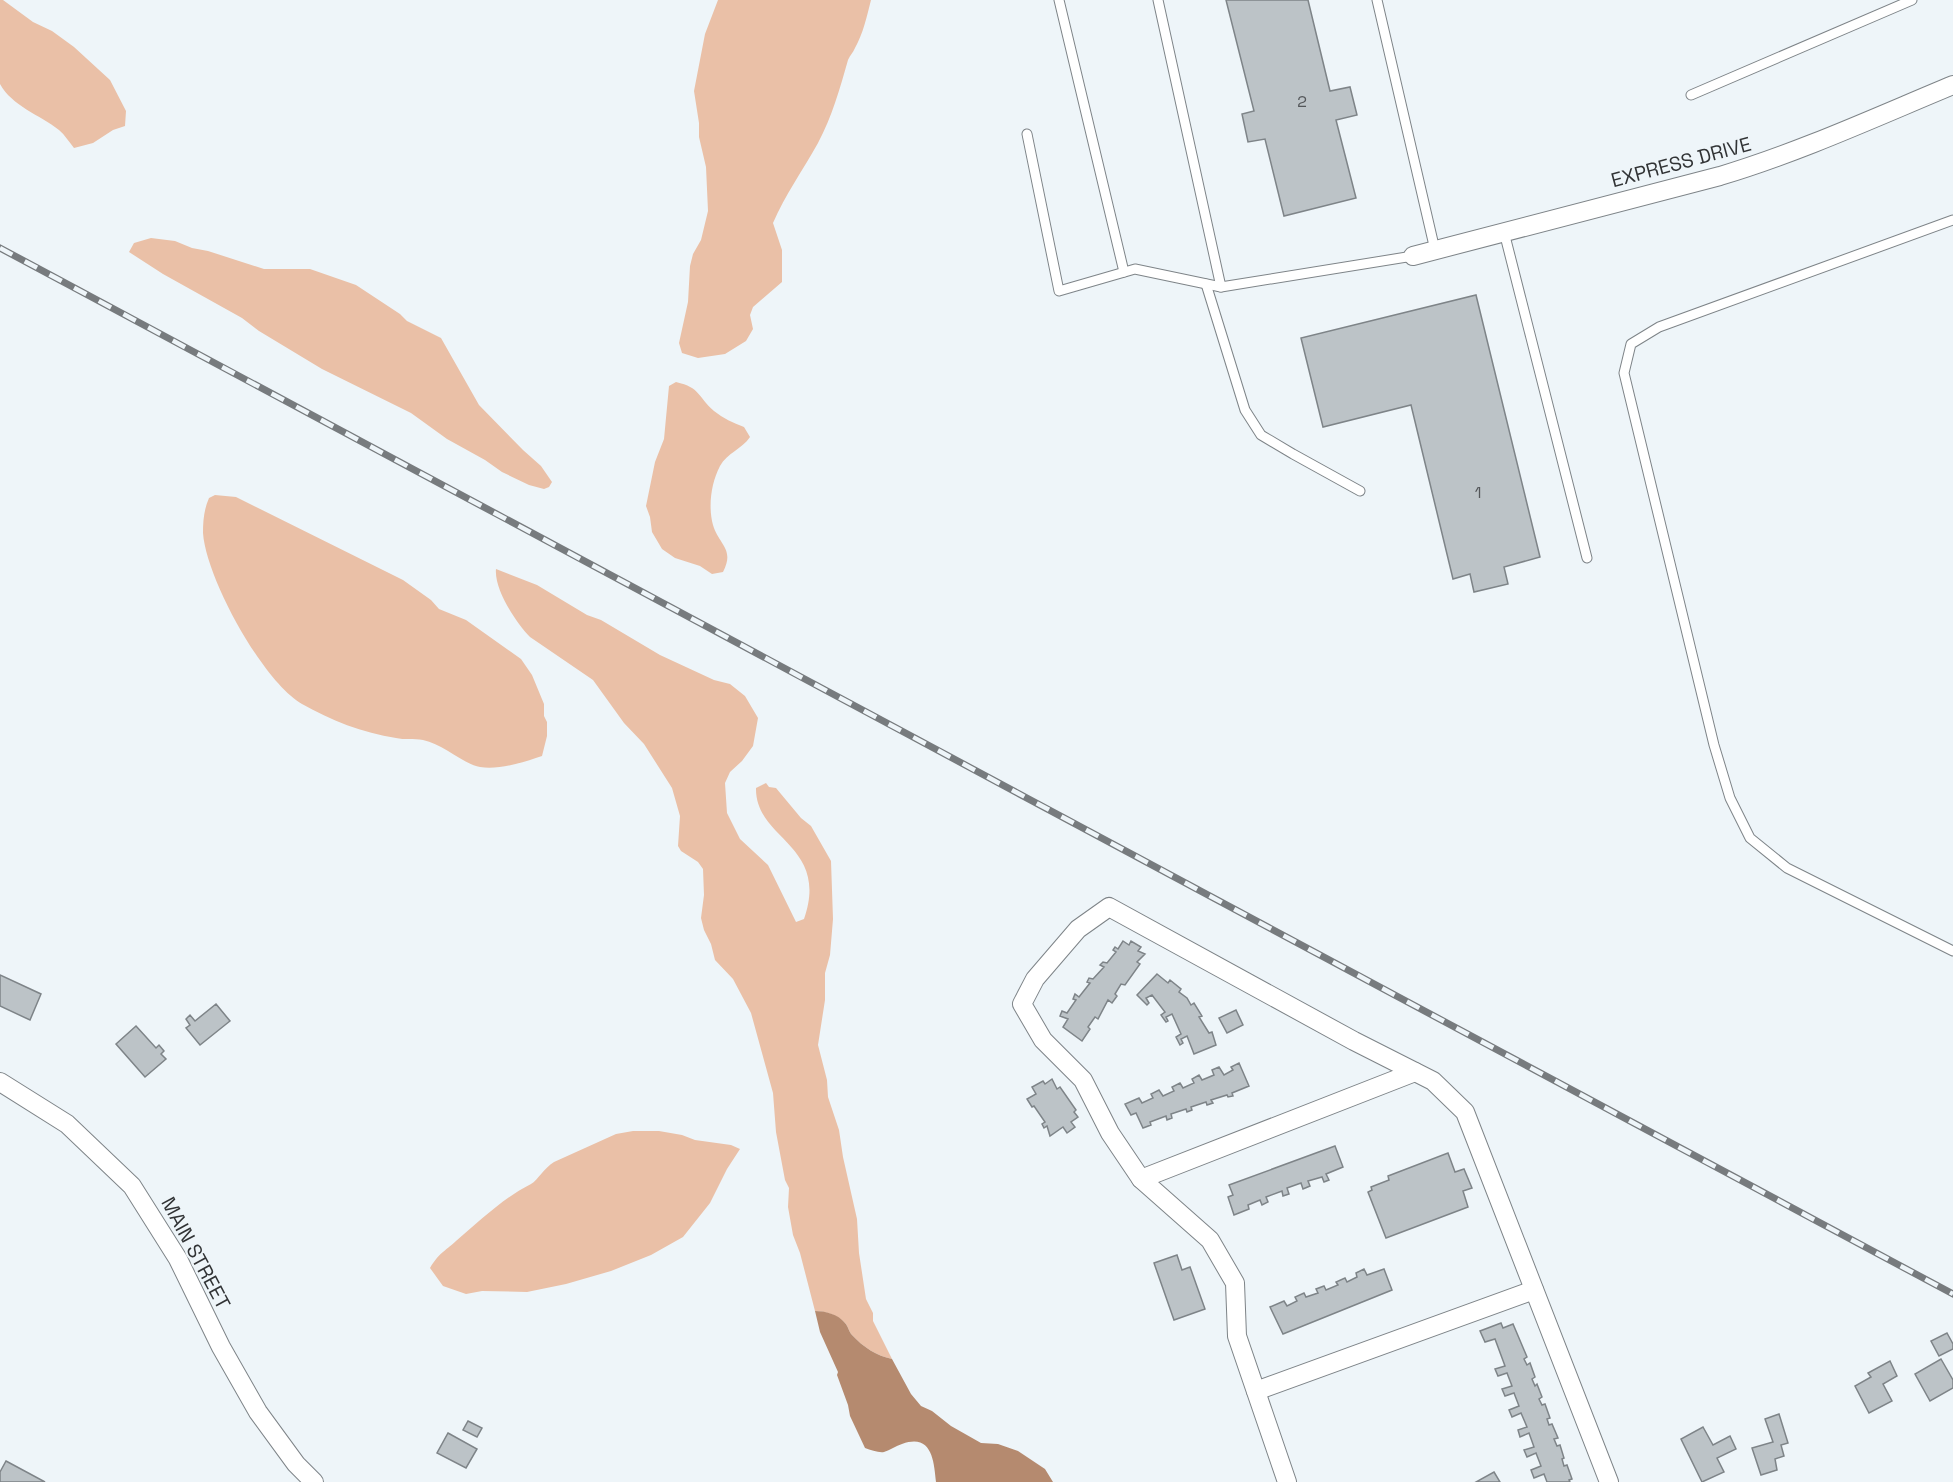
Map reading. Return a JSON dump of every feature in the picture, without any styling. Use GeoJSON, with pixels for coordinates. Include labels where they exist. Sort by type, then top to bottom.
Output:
{"type":"FeatureCollection","features":[{"type":"Feature","properties":{"kind":"street","name":"EXPRESS DRIVE"},"geometry":{"type":"LineString","coordinates":[[1413,256],[1720,177],[1800,150],[1953,85]]}},
{"type":"Feature","properties":{"kind":"street"},"geometry":{"type":"LineString","coordinates":[[1287,1482],[1237,1336],[1235,1283],[1210,1240],[1141,1179],[1110,1133],[1083,1080],[1043,1040],[1022,1004],[1035,979],[1078,929],[1109,907],[1354,1041],[1433,1081],[1466,1112],[1609,1482]]}},
{"type":"Feature","properties":{"kind":"street"},"geometry":{"type":"LineString","coordinates":[[1141,1179],[1415,1072]]}},
{"type":"Feature","properties":{"kind":"street","name":"MAIN STREET"},"geometry":{"type":"LineString","coordinates":[[0,1082],[68,1124],[132,1186],[178,1259],[221,1347],[258,1412],[296,1464],[314,1482]]}},
{"type":"Feature","properties":{"kind":"street"},"geometry":{"type":"LineString","coordinates":[[1256,1391],[1534,1290]]}},
{"type":"Feature","properties":{"kind":"lane"},"geometry":{"type":"LineString","coordinates":[[1059,0],[1124,272]]}},
{"type":"Feature","properties":{"kind":"lane"},"geometry":{"type":"LineString","coordinates":[[1158,0],[1221,287]]}},
{"type":"Feature","properties":{"kind":"lane"},"geometry":{"type":"LineString","coordinates":[[1377,0],[1435,250]]}},
{"type":"Feature","properties":{"kind":"lane"},"geometry":{"type":"LineString","coordinates":[[1691,95],[1912,0]]}},
{"type":"Feature","properties":{"kind":"lane"},"geometry":{"type":"LineString","coordinates":[[1027,134],[1059,291],[1135,269],[1221,287],[1413,256]]}},
{"type":"Feature","properties":{"kind":"lane"},"geometry":{"type":"LineString","coordinates":[[1953,220],[1659,327],[1631,344],[1624,373],[1714,745],[1730,798],[1750,838],[1787,868],[1953,951]]}},
{"type":"Feature","properties":{"kind":"lane"},"geometry":{"type":"LineString","coordinates":[[1504,232],[1587,558]]}},
{"type":"Feature","properties":{"kind":"lane"},"geometry":{"type":"LineString","coordinates":[[1206,284],[1245,411],[1261,435],[1360,491]]}},
{"type":"Feature","properties":{"kind":"shaded area"},"geometry":{"type":"Polygon","coordinates":[[[0,0],[74,47],[110,80],[126,111],[125,126],[113,130],[93,143],[74,148],[59,130],[27,110],[5,92],[0,84],[0,0]]]}},
{"type":"Feature","properties":{"kind":"shaded area"},"geometry":{"type":"Polygon","coordinates":[[[718,0],[871,0],[863,31],[848,60],[827,123],[773,223],[782,250],[782,282],[753,307],[750,315],[753,329],[746,341],[725,354],[698,358],[682,353],[679,343],[688,302],[690,266],[693,254],[701,240],[708,211],[706,167],[699,137],[694,91],[705,34],[718,0]]]}},
{"type":"Feature","properties":{"kind":"shaded area"},"geometry":{"type":"Polygon","coordinates":[[[151,238],[175,241],[264,269],[310,269],[356,285],[407,321],[441,338],[479,405],[541,466],[552,482],[549,487],[544,489],[529,485],[502,472],[447,439],[411,413],[322,369],[259,331],[242,318],[163,274],[129,252],[134,243],[151,238]]]}},
{"type":"Feature","properties":{"kind":"shaded area"},"geometry":{"type":"Polygon","coordinates":[[[676,382],[695,390],[714,411],[744,427],[750,437],[720,466],[713,487],[711,511],[713,525],[727,552],[723,572],[712,574],[700,566],[675,558],[662,549],[652,532],[646,506],[655,462],[664,439],[669,386],[676,382]]]}},
{"type":"Feature","properties":{"kind":"shaded area"},"geometry":{"type":"Polygon","coordinates":[[[215,495],[236,497],[403,580],[431,600],[439,609],[466,620],[521,659],[532,675],[544,704],[547,736],[542,756],[504,766],[480,767],[431,742],[371,733],[335,720],[302,704],[270,674],[254,652],[225,601],[214,576],[203,533],[206,506],[209,498],[215,495]]]}},
{"type":"Feature","properties":{"kind":"shaded area"},"geometry":{"type":"Polygon","coordinates":[[[496,569],[537,585],[660,655],[714,680],[730,684],[745,696],[758,718],[753,746],[730,772],[725,783],[727,813],[740,839],[768,865],[796,922],[804,919],[809,894],[807,874],[800,858],[767,820],[759,805],[756,788],[766,783],[769,787],[776,788],[801,818],[811,826],[831,861],[833,919],[818,1045],[827,1080],[828,1097],[839,1130],[857,1219],[859,1253],[866,1299],[873,1313],[873,1321],[892,1359],[881,1356],[866,1347],[852,1335],[846,1324],[839,1318],[815,1311],[793,1235],[788,1207],[789,1188],[785,1180],[776,1132],[773,1093],[751,1013],[733,979],[715,960],[704,930],[701,918],[704,895],[703,869],[678,846],[680,816],[672,788],[644,744],[624,723],[593,680],[524,631],[502,596],[496,569]]]}},
{"type":"Feature","properties":{"kind":"shaded area"},"geometry":{"type":"Polygon","coordinates":[[[633,1131],[659,1131],[695,1140],[731,1145],[740,1149],[710,1203],[683,1237],[651,1255],[611,1271],[527,1292],[482,1291],[466,1294],[443,1286],[430,1268],[433,1263],[492,1210],[534,1182],[554,1162],[616,1134],[633,1131]]]}},
{"type":"Feature","properties":{"kind":"shaded area"},"geometry":{"type":"Polygon","coordinates":[[[815,1311],[827,1312],[839,1317],[861,1343],[876,1353],[892,1359],[911,1394],[921,1406],[981,1443],[998,1444],[1018,1451],[1045,1469],[1053,1482],[936,1482],[930,1451],[920,1442],[902,1444],[884,1452],[865,1448],[850,1416],[838,1372],[820,1332],[815,1311]]]}},
{"type":"Feature","properties":{"kind":"building"},"geometry":{"type":"Polygon","coordinates":[[[1226,0],[1308,0],[1330,91],[1350,87],[1357,115],[1336,120],[1356,198],[1284,216],[1265,139],[1248,142],[1242,114],[1254,111],[1226,0]]]}},
{"type":"Feature","properties":{"kind":"building"},"geometry":{"type":"Polygon","coordinates":[[[1476,295],[1540,557],[1504,567],[1508,584],[1474,592],[1470,574],[1453,579],[1411,405],[1323,427],[1301,338],[1476,295]]]}},
{"type":"Feature","properties":{"kind":"building"},"geometry":{"type":"Polygon","coordinates":[[[1123,941],[1129,945],[1131,941],[1141,947],[1138,951],[1145,954],[1137,962],[1140,964],[1125,985],[1121,984],[1112,1003],[1108,1000],[1098,1019],[1095,1017],[1082,1041],[1063,1027],[1068,1019],[1060,1016],[1062,1011],[1067,1013],[1076,1000],[1073,999],[1075,994],[1079,997],[1090,983],[1087,982],[1089,978],[1093,979],[1104,967],[1100,965],[1103,962],[1107,963],[1116,952],[1113,950],[1115,947],[1118,949],[1123,941]]]}},
{"type":"Feature","properties":{"kind":"building"},"geometry":{"type":"Polygon","coordinates":[[[1157,974],[1168,983],[1170,980],[1181,989],[1179,992],[1187,998],[1191,1005],[1194,1003],[1202,1016],[1199,1017],[1209,1033],[1212,1032],[1216,1045],[1194,1054],[1187,1036],[1181,1039],[1183,1043],[1180,1045],[1176,1037],[1181,1034],[1172,1014],[1166,1017],[1168,1021],[1166,1022],[1161,1015],[1165,1012],[1152,995],[1146,998],[1149,1003],[1147,1005],[1137,995],[1157,974]]]}},
{"type":"Feature","properties":{"kind":"building"},"geometry":{"type":"Polygon","coordinates":[[[0,975],[41,994],[30,1020],[0,1006],[0,975]]]}},
{"type":"Feature","properties":{"kind":"building"},"geometry":{"type":"Polygon","coordinates":[[[216,1004],[230,1021],[200,1045],[186,1028],[190,1025],[186,1019],[190,1015],[195,1021],[216,1004]]]}},
{"type":"Feature","properties":{"kind":"building"},"geometry":{"type":"Polygon","coordinates":[[[1236,1010],[1243,1025],[1227,1033],[1219,1018],[1236,1010]]]}},
{"type":"Feature","properties":{"kind":"building"},"geometry":{"type":"Polygon","coordinates":[[[136,1026],[156,1048],[159,1045],[164,1051],[161,1054],[166,1059],[145,1077],[116,1044],[136,1026]]]}},
{"type":"Feature","properties":{"kind":"building"},"geometry":{"type":"Polygon","coordinates":[[[1239,1063],[1249,1086],[1232,1093],[1233,1096],[1228,1097],[1227,1095],[1211,1100],[1213,1103],[1207,1105],[1206,1102],[1191,1107],[1192,1110],[1187,1112],[1186,1109],[1171,1114],[1172,1118],[1167,1120],[1166,1116],[1150,1122],[1151,1125],[1143,1128],[1136,1113],[1131,1115],[1125,1104],[1139,1098],[1142,1103],[1153,1098],[1151,1094],[1159,1090],[1163,1096],[1174,1091],[1172,1087],[1180,1083],[1183,1088],[1194,1083],[1192,1079],[1199,1075],[1202,1080],[1214,1075],[1212,1070],[1219,1067],[1224,1075],[1233,1070],[1231,1067],[1239,1063]]]}},
{"type":"Feature","properties":{"kind":"building"},"geometry":{"type":"Polygon","coordinates":[[[1052,1079],[1057,1089],[1060,1087],[1076,1110],[1074,1112],[1078,1117],[1071,1122],[1075,1127],[1067,1133],[1063,1127],[1050,1136],[1047,1126],[1044,1128],[1042,1124],[1045,1122],[1027,1099],[1036,1094],[1032,1087],[1043,1081],[1045,1084],[1052,1079]]]}},
{"type":"Feature","properties":{"kind":"building"},"geometry":{"type":"Polygon","coordinates":[[[1335,1146],[1343,1167],[1326,1174],[1329,1180],[1324,1182],[1322,1177],[1308,1181],[1310,1186],[1303,1189],[1301,1183],[1287,1188],[1289,1194],[1283,1196],[1282,1191],[1266,1197],[1268,1202],[1262,1205],[1260,1200],[1248,1205],[1249,1209],[1234,1215],[1228,1197],[1233,1195],[1229,1185],[1335,1146]]]}},
{"type":"Feature","properties":{"kind":"building"},"geometry":{"type":"Polygon","coordinates":[[[1448,1153],[1455,1172],[1464,1169],[1472,1188],[1463,1191],[1468,1207],[1386,1238],[1368,1192],[1372,1190],[1371,1187],[1389,1180],[1388,1176],[1448,1153]]]}},
{"type":"Feature","properties":{"kind":"building"},"geometry":{"type":"Polygon","coordinates":[[[1177,1255],[1182,1270],[1190,1267],[1205,1309],[1174,1320],[1154,1263],[1177,1255]]]}},
{"type":"Feature","properties":{"kind":"building"},"geometry":{"type":"Polygon","coordinates":[[[1364,1269],[1367,1275],[1384,1269],[1392,1290],[1283,1334],[1270,1307],[1284,1301],[1287,1306],[1297,1301],[1295,1297],[1304,1293],[1306,1297],[1318,1293],[1316,1289],[1324,1286],[1326,1290],[1338,1285],[1336,1282],[1345,1278],[1347,1282],[1357,1277],[1356,1273],[1364,1269]]]}},
{"type":"Feature","properties":{"kind":"building"},"geometry":{"type":"Polygon","coordinates":[[[1501,1323],[1503,1328],[1513,1324],[1527,1357],[1524,1359],[1527,1365],[1530,1363],[1535,1377],[1532,1379],[1535,1386],[1537,1384],[1542,1397],[1539,1399],[1542,1405],[1545,1404],[1550,1418],[1547,1419],[1549,1425],[1552,1424],[1558,1438],[1554,1439],[1557,1446],[1560,1445],[1564,1466],[1567,1465],[1572,1479],[1569,1480],[1570,1482],[1547,1482],[1544,1474],[1534,1478],[1531,1470],[1541,1466],[1536,1453],[1527,1457],[1524,1450],[1534,1447],[1529,1433],[1520,1437],[1518,1430],[1527,1427],[1521,1413],[1512,1417],[1509,1410],[1519,1406],[1514,1393],[1505,1396],[1502,1389],[1512,1386],[1507,1373],[1498,1376],[1495,1369],[1505,1366],[1495,1339],[1485,1342],[1480,1331],[1501,1323]]]}},
{"type":"Feature","properties":{"kind":"building"},"geometry":{"type":"Polygon","coordinates":[[[1947,1333],[1953,1349],[1939,1356],[1931,1341],[1947,1333]]]}},
{"type":"Feature","properties":{"kind":"building"},"geometry":{"type":"Polygon","coordinates":[[[1941,1359],[1953,1380],[1953,1388],[1930,1401],[1915,1374],[1941,1359]]]}},
{"type":"Feature","properties":{"kind":"building"},"geometry":{"type":"Polygon","coordinates":[[[1890,1361],[1897,1376],[1883,1384],[1892,1401],[1869,1413],[1855,1386],[1871,1377],[1868,1373],[1890,1361]]]}},
{"type":"Feature","properties":{"kind":"building"},"geometry":{"type":"Polygon","coordinates":[[[1779,1414],[1788,1443],[1781,1445],[1784,1456],[1775,1459],[1777,1470],[1761,1475],[1752,1448],[1773,1442],[1765,1419],[1779,1414]]]}},
{"type":"Feature","properties":{"kind":"building"},"geometry":{"type":"Polygon","coordinates":[[[468,1421],[482,1428],[477,1437],[463,1430],[468,1421]]]}},
{"type":"Feature","properties":{"kind":"building"},"geometry":{"type":"Polygon","coordinates":[[[1703,1427],[1713,1445],[1730,1436],[1736,1449],[1717,1458],[1724,1472],[1702,1482],[1681,1439],[1703,1427]]]}},
{"type":"Feature","properties":{"kind":"building"},"geometry":{"type":"Polygon","coordinates":[[[448,1433],[477,1449],[466,1468],[437,1453],[448,1433]]]}},
{"type":"Feature","properties":{"kind":"building"},"geometry":{"type":"Polygon","coordinates":[[[6,1461],[45,1482],[0,1482],[0,1472],[6,1461]]]}},
{"type":"Feature","properties":{"kind":"building"},"geometry":{"type":"Polygon","coordinates":[[[1494,1472],[1500,1482],[1476,1482],[1494,1472]]]}},
{"type":"Feature","properties":{"kind":"railway"},"geometry":{"type":"LineString","coordinates":[[0,248],[1953,1294]]}}]}
